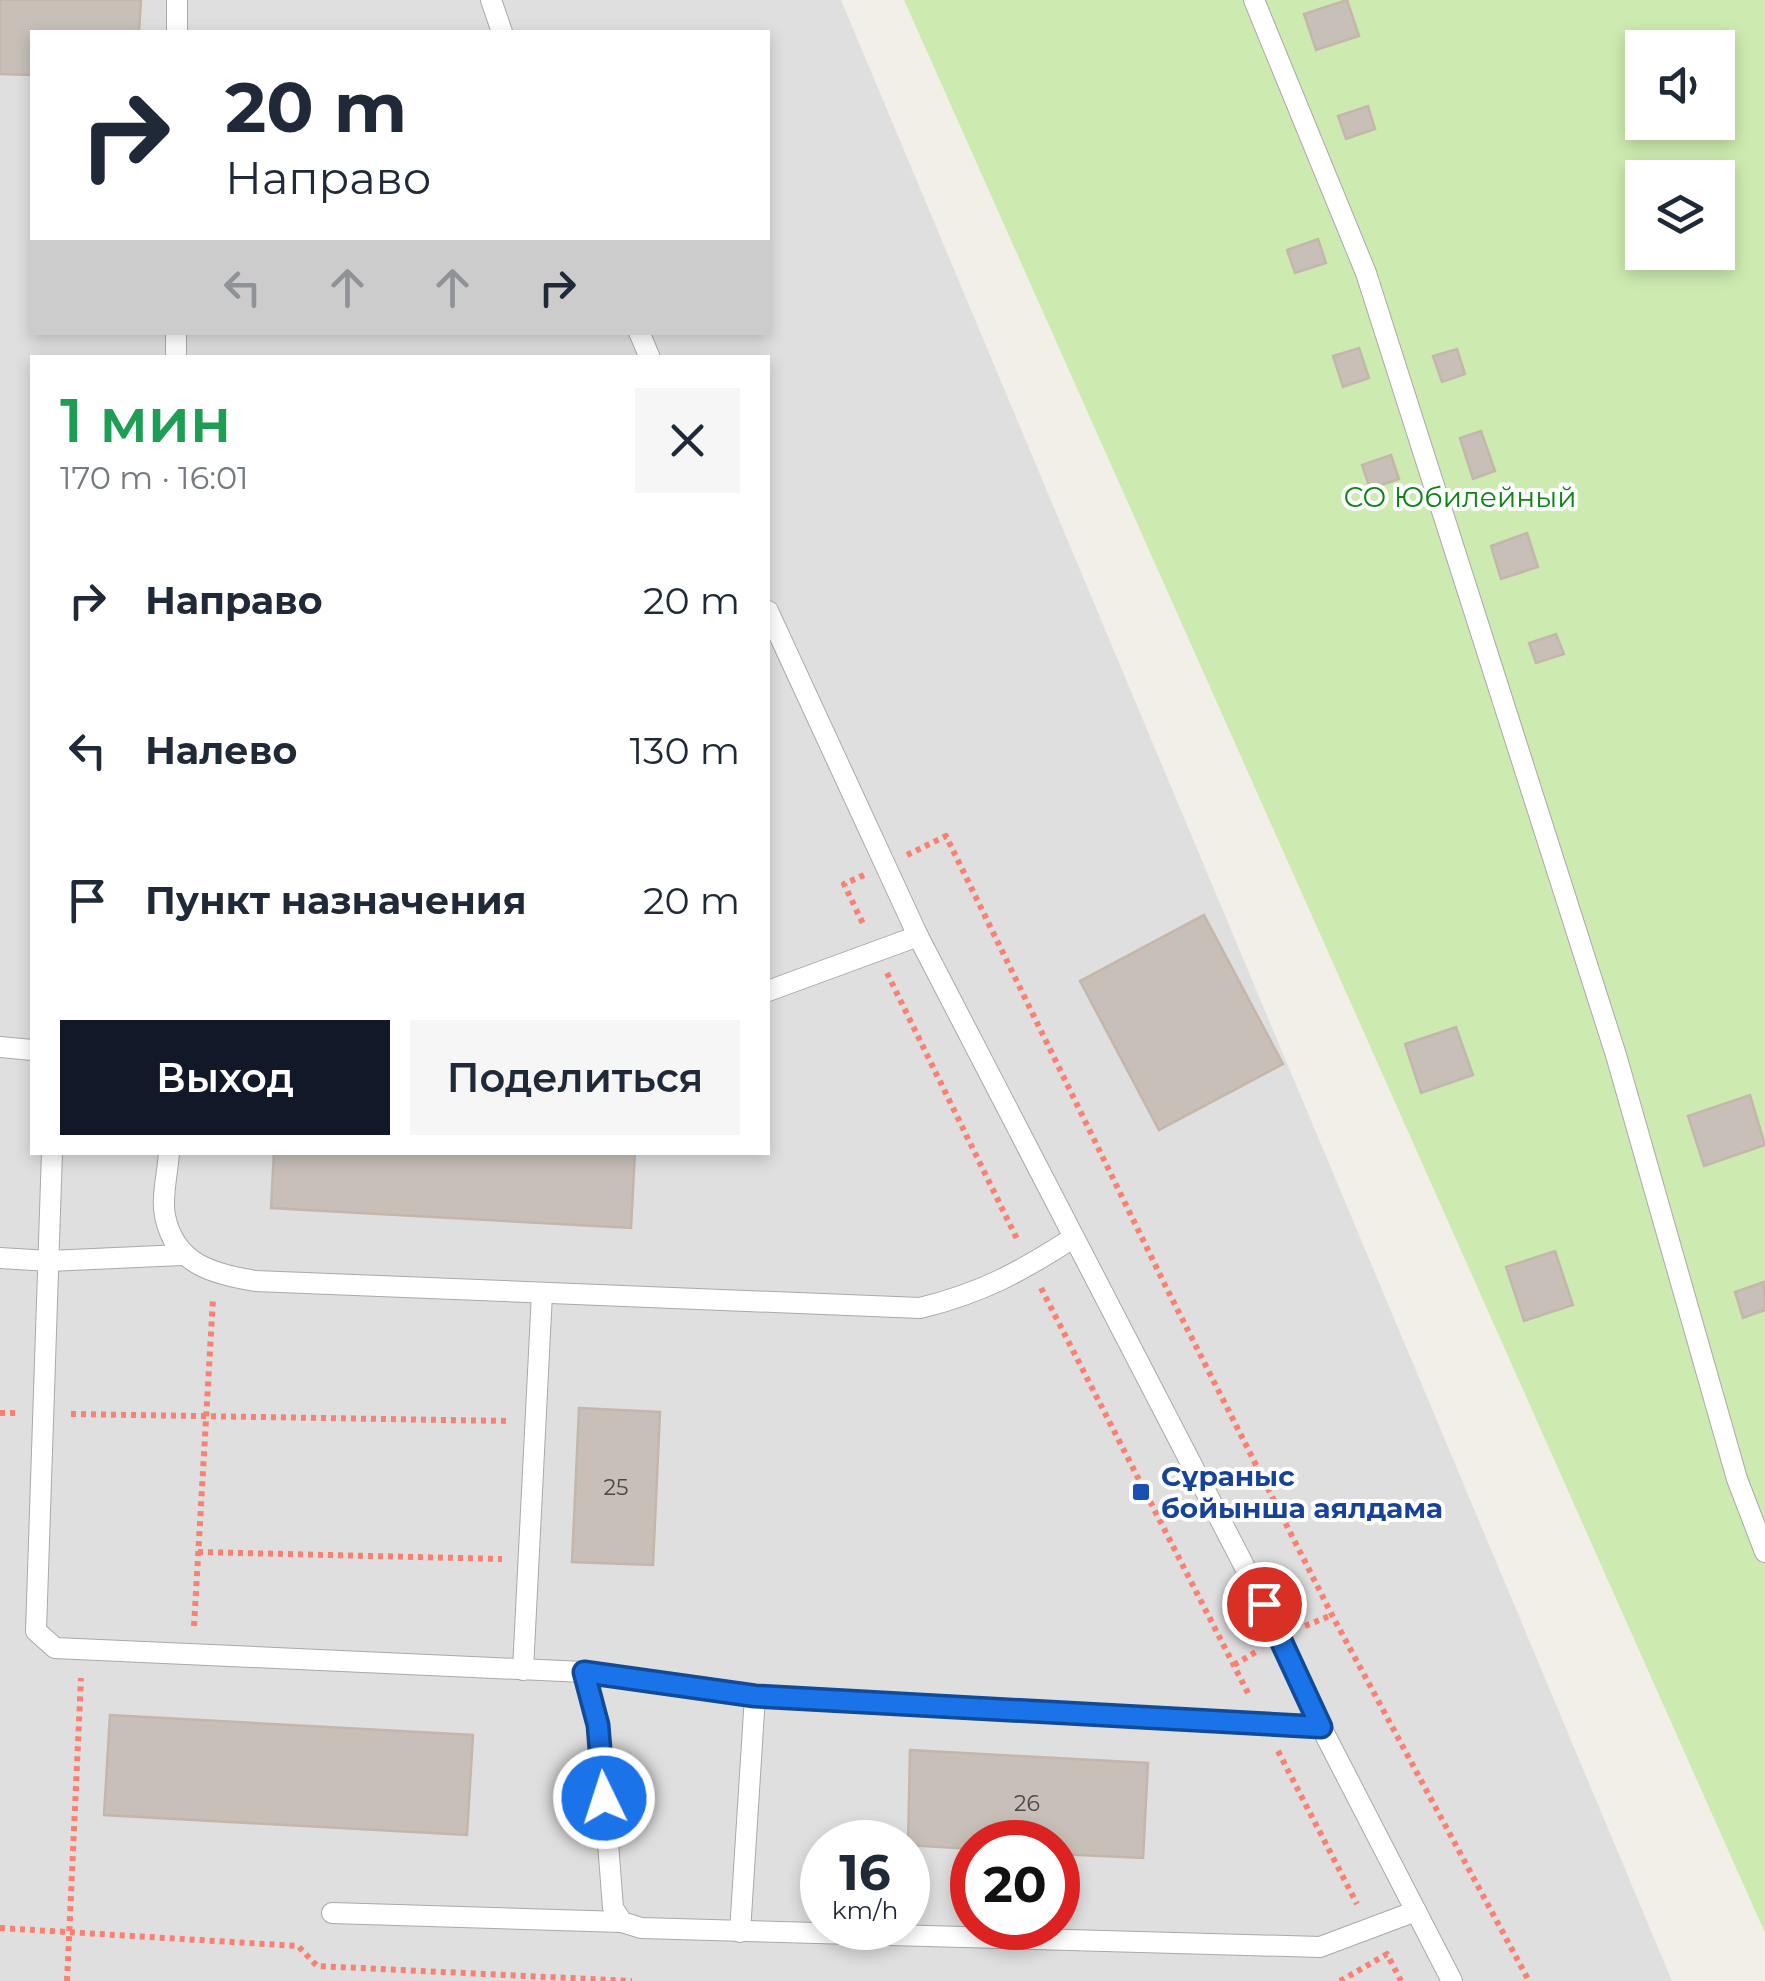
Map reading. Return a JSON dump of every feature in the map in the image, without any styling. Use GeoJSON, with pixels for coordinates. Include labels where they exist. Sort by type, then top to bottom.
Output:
{"type":"FeatureCollection","features":[{"type":"Feature","properties":{"kind":"lane"},"geometry":{"type":"LineString","coordinates":[[177,0],[177,30]]}},
{"type":"Feature","properties":{"kind":"lane"},"geometry":{"type":"LineString","coordinates":[[492,0],[501,30]]}},
{"type":"Feature","properties":{"kind":"lane"},"geometry":{"type":"LineString","coordinates":[[1254,0],[1366,273],[1616,1055],[1737,1479],[1765,1552]]}},
{"type":"Feature","properties":{"kind":"lane"},"geometry":{"type":"LineString","coordinates":[[770,615],[918,936],[1281,1637],[1321,1727],[1452,1981]]}},
{"type":"Feature","properties":{"kind":"lane"},"geometry":{"type":"LineString","coordinates":[[770,991],[918,936]]}},
{"type":"Feature","properties":{"kind":"lane"},"geometry":{"type":"LineString","coordinates":[[0,1048],[30,1050]]}},
{"type":"Feature","properties":{"kind":"lane"},"geometry":{"type":"LineString","coordinates":[[52,1155],[36,1631],[55,1648],[584,1672],[755,1696],[1321,1727]]}},
{"type":"Feature","properties":{"kind":"lane"},"geometry":{"type":"LineString","coordinates":[[169,1155],[164,1215],[182,1255]]}},
{"type":"Feature","properties":{"kind":"lane"},"geometry":{"type":"LineString","coordinates":[[0,1258],[49,1261],[182,1255],[214,1273],[254,1280],[920,1308],[970,1296],[1030,1266],[1073,1238]]}},
{"type":"Feature","properties":{"kind":"lane"},"geometry":{"type":"LineString","coordinates":[[522,1670],[542,1292]]}},
{"type":"Feature","properties":{"kind":"lane"},"geometry":{"type":"LineString","coordinates":[[584,1672],[598,1725],[613,1908],[622,1922]]}},
{"type":"Feature","properties":{"kind":"lane"},"geometry":{"type":"LineString","coordinates":[[740,1932],[755,1696]]}},
{"type":"Feature","properties":{"kind":"lane"},"geometry":{"type":"LineString","coordinates":[[332,1913],[622,1922],[641,1928],[740,1932],[1320,1947],[1416,1912]]}},
{"type":"Feature","properties":{"kind":"path"},"geometry":{"type":"LineString","coordinates":[[1401,1981],[1370,1930],[1030,1266],[844,884],[946,836],[1164,1285],[1314,1580],[1529,1981]]}},
{"type":"Feature","properties":{"kind":"path"},"geometry":{"type":"LineString","coordinates":[[192,1655],[214,1273]]}},
{"type":"Feature","properties":{"kind":"path"},"geometry":{"type":"LineString","coordinates":[[0,1413],[535,1422]]}},
{"type":"Feature","properties":{"kind":"path"},"geometry":{"type":"LineString","coordinates":[[198,1552],[528,1560]]}},
{"type":"Feature","properties":{"kind":"path"},"geometry":{"type":"LineString","coordinates":[[67,1981],[82,1650]]}},
{"type":"Feature","properties":{"kind":"path"},"geometry":{"type":"LineString","coordinates":[[0,1928],[298,1946],[317,1966],[632,1981]]}},
{"type":"Feature","properties":{"kind":"path"},"geometry":{"type":"LineString","coordinates":[[1340,1981],[1387,1954]]}},
{"type":"Feature","properties":{"kind":"shaded area"},"geometry":{"type":"Polygon","coordinates":[[[0,0],[841,0],[1672,1981],[0,1981],[0,0]]]}},
{"type":"Feature","properties":{"kind":"green space","name":"СО Юбилейный"},"geometry":{"type":"Polygon","coordinates":[[[904,0],[1765,0],[1765,1933],[904,0]]]}},
{"type":"Feature","properties":{"kind":"building"},"geometry":{"type":"Polygon","coordinates":[[[0,0],[141,0],[139,30],[30,30],[30,75],[0,74],[0,0]]]}},
{"type":"Feature","properties":{"kind":"building"},"geometry":{"type":"Polygon","coordinates":[[[1347,0],[1359,36],[1316,50],[1304,14],[1347,0]]]}},
{"type":"Feature","properties":{"kind":"building"},"geometry":{"type":"Polygon","coordinates":[[[1368,106],[1375,129],[1346,139],[1338,116],[1368,106]]]}},
{"type":"Feature","properties":{"kind":"building"},"geometry":{"type":"Polygon","coordinates":[[[1318,239],[1326,263],[1295,273],[1287,250],[1318,239]]]}},
{"type":"Feature","properties":{"kind":"building"},"geometry":{"type":"Polygon","coordinates":[[[1359,348],[1369,378],[1343,387],[1333,356],[1359,348]]]}},
{"type":"Feature","properties":{"kind":"building"},"geometry":{"type":"Polygon","coordinates":[[[1457,349],[1465,374],[1442,382],[1433,356],[1457,349]]]}},
{"type":"Feature","properties":{"kind":"building"},"geometry":{"type":"Polygon","coordinates":[[[1481,431],[1495,471],[1473,479],[1460,438],[1481,431]]]}},
{"type":"Feature","properties":{"kind":"building"},"geometry":{"type":"Polygon","coordinates":[[[1391,455],[1399,479],[1370,489],[1362,465],[1391,455]]]}},
{"type":"Feature","properties":{"kind":"building"},"geometry":{"type":"Polygon","coordinates":[[[1527,533],[1538,567],[1501,579],[1491,546],[1527,533]]]}},
{"type":"Feature","properties":{"kind":"building"},"geometry":{"type":"Polygon","coordinates":[[[1556,634],[1564,654],[1536,663],[1529,643],[1556,634]]]}},
{"type":"Feature","properties":{"kind":"building"},"geometry":{"type":"Polygon","coordinates":[[[1204,915],[1283,1064],[1159,1130],[1080,981],[1204,915]]]}},
{"type":"Feature","properties":{"kind":"building"},"geometry":{"type":"Polygon","coordinates":[[[1456,1027],[1473,1075],[1421,1093],[1405,1044],[1456,1027]]]}},
{"type":"Feature","properties":{"kind":"building"},"geometry":{"type":"Polygon","coordinates":[[[1750,1095],[1765,1145],[1704,1166],[1688,1116],[1750,1095]]]}},
{"type":"Feature","properties":{"kind":"building"},"geometry":{"type":"Polygon","coordinates":[[[274,1155],[635,1155],[631,1228],[271,1208],[274,1155]]]}},
{"type":"Feature","properties":{"kind":"building"},"geometry":{"type":"Polygon","coordinates":[[[1555,1251],[1573,1305],[1524,1321],[1506,1267],[1555,1251]]]}},
{"type":"Feature","properties":{"kind":"building"},"geometry":{"type":"Polygon","coordinates":[[[1764,1282],[1765,1310],[1743,1318],[1735,1292],[1764,1282]]]}},
{"type":"Feature","properties":{"kind":"building"},"geometry":{"type":"Polygon","coordinates":[[[579,1408],[660,1412],[653,1565],[572,1562],[579,1408]]]}},
{"type":"Feature","properties":{"kind":"building"},"geometry":{"type":"Polygon","coordinates":[[[110,1715],[473,1735],[467,1835],[104,1815],[110,1715]]]}},
{"type":"Feature","properties":{"kind":"building"},"geometry":{"type":"Polygon","coordinates":[[[910,1750],[1148,1763],[1143,1858],[1080,1855],[1080,1820],[950,1820],[950,1848],[930,1846],[930,1820],[909,1820],[910,1750]]]}},
{"type":"Feature","properties":{"kind":"place","name":"Сұраныс бойынша аялдама"},"geometry":{"type":"Point","coordinates":[1141,1492]}},
{"type":"Feature","properties":{"kind":"route"},"geometry":{"type":"LineString","coordinates":[[604,1798],[598,1725],[584,1672],[755,1696],[1321,1727],[1264,1604]]}}]}
